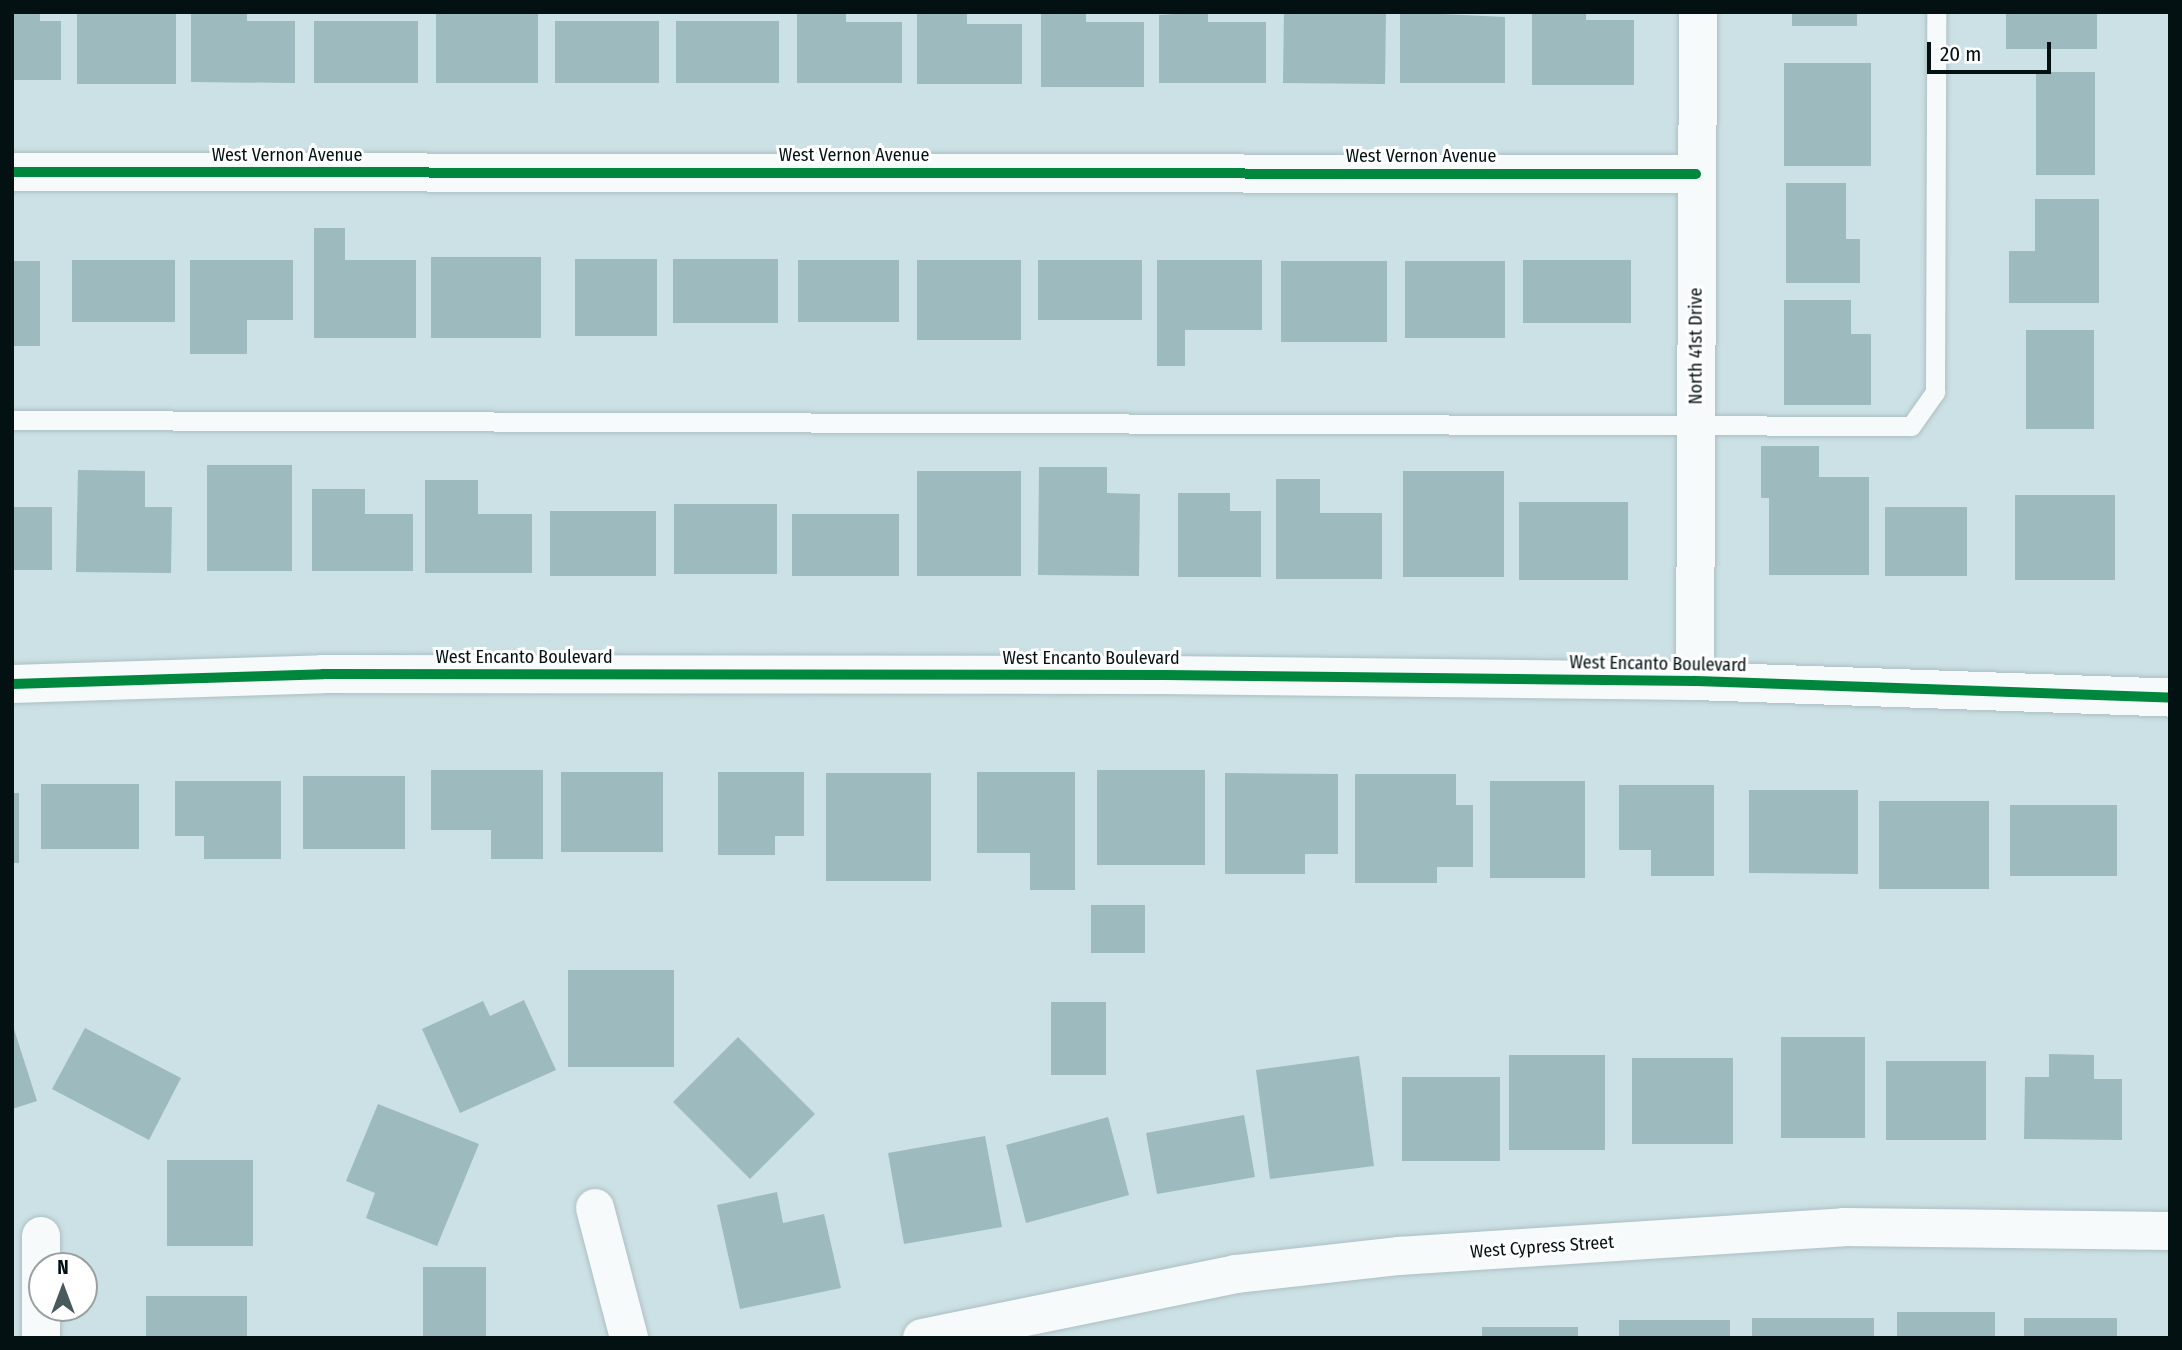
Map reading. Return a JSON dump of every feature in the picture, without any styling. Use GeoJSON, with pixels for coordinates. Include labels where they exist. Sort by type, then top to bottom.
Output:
{"type":"FeatureCollection","features":[{"type":"Feature","properties":{"kind":"street","name":"North 41st Drive"},"geometry":{"type":"LineString","coordinates":[[1695,681],[1698,12]]}},
{"type":"Feature","properties":{"kind":"street","name":"West Vernon Avenue"},"geometry":{"type":"LineString","coordinates":[[12,172],[1696,174]]}},
{"type":"Feature","properties":{"kind":"street","name":"West Encanto Boulevard"},"geometry":{"type":"LineString","coordinates":[[12,684],[324,674],[1695,681],[2170,698]]}},
{"type":"Feature","properties":{"kind":"street"},"geometry":{"type":"LineString","coordinates":[[595,1208],[629,1338]]}},
{"type":"Feature","properties":{"kind":"street","name":"West Cypress Street"},"geometry":{"type":"LineString","coordinates":[[922,1338],[1236,1274],[1399,1256],[1844,1227],[2170,1231]]}},
{"type":"Feature","properties":{"kind":"street"},"geometry":{"type":"LineString","coordinates":[[41,1237],[41,1338]]}},
{"type":"Feature","properties":{"kind":"lane"},"geometry":{"type":"LineString","coordinates":[[12,420],[1911,426],[1935,391],[1936,12]]}},
{"type":"Feature","properties":{"kind":"building"},"geometry":{"type":"Polygon","coordinates":[[[12,12],[40,12],[40,21],[61,21],[61,80],[12,80],[12,12]]]}},
{"type":"Feature","properties":{"kind":"building"},"geometry":{"type":"Polygon","coordinates":[[[77,12],[176,12],[176,84],[77,84],[77,12]]]}},
{"type":"Feature","properties":{"kind":"building"},"geometry":{"type":"Polygon","coordinates":[[[191,12],[247,12],[247,21],[295,21],[295,83],[191,82],[191,12]]]}},
{"type":"Feature","properties":{"kind":"building"},"geometry":{"type":"Polygon","coordinates":[[[436,12],[538,12],[538,83],[436,83],[436,12]]]}},
{"type":"Feature","properties":{"kind":"building"},"geometry":{"type":"Polygon","coordinates":[[[797,12],[846,12],[846,22],[902,22],[902,83],[797,83],[797,12]]]}},
{"type":"Feature","properties":{"kind":"building"},"geometry":{"type":"Polygon","coordinates":[[[917,12],[967,12],[967,24],[1022,24],[1022,84],[917,84],[917,12]]]}},
{"type":"Feature","properties":{"kind":"building"},"geometry":{"type":"Polygon","coordinates":[[[1041,12],[1086,12],[1086,22],[1144,22],[1144,87],[1041,87],[1041,12]]]}},
{"type":"Feature","properties":{"kind":"building"},"geometry":{"type":"Polygon","coordinates":[[[1208,12],[1208,22],[1266,22],[1266,83],[1159,83],[1159,15],[1208,12]]]}},
{"type":"Feature","properties":{"kind":"building"},"geometry":{"type":"Polygon","coordinates":[[[1284,12],[1386,12],[1385,84],[1283,83],[1284,12]]]}},
{"type":"Feature","properties":{"kind":"building"},"geometry":{"type":"Polygon","coordinates":[[[1400,12],[1505,17],[1505,83],[1400,83],[1400,12]]]}},
{"type":"Feature","properties":{"kind":"building"},"geometry":{"type":"Polygon","coordinates":[[[1532,12],[1586,12],[1586,20],[1634,20],[1634,85],[1532,85],[1532,12]]]}},
{"type":"Feature","properties":{"kind":"building"},"geometry":{"type":"Polygon","coordinates":[[[1792,12],[1857,12],[1857,26],[1792,26],[1792,12]]]}},
{"type":"Feature","properties":{"kind":"building"},"geometry":{"type":"Polygon","coordinates":[[[2006,12],[2097,12],[2097,49],[2006,49],[2006,12]]]}},
{"type":"Feature","properties":{"kind":"building"},"geometry":{"type":"Polygon","coordinates":[[[314,21],[418,21],[418,83],[314,83],[314,21]]]}},
{"type":"Feature","properties":{"kind":"building"},"geometry":{"type":"Polygon","coordinates":[[[555,21],[659,21],[659,83],[555,83],[555,21]]]}},
{"type":"Feature","properties":{"kind":"building"},"geometry":{"type":"Polygon","coordinates":[[[676,21],[779,21],[779,83],[676,83],[676,21]]]}},
{"type":"Feature","properties":{"kind":"building"},"geometry":{"type":"Polygon","coordinates":[[[1784,63],[1871,63],[1871,166],[1784,166],[1784,63]]]}},
{"type":"Feature","properties":{"kind":"building"},"geometry":{"type":"Polygon","coordinates":[[[2036,72],[2095,72],[2095,175],[2036,175],[2036,72]]]}},
{"type":"Feature","properties":{"kind":"building"},"geometry":{"type":"Polygon","coordinates":[[[1786,183],[1846,183],[1846,239],[1860,239],[1860,283],[1786,283],[1786,183]]]}},
{"type":"Feature","properties":{"kind":"building"},"geometry":{"type":"Polygon","coordinates":[[[2035,199],[2099,199],[2099,303],[2009,303],[2009,251],[2035,251],[2035,199]]]}},
{"type":"Feature","properties":{"kind":"building"},"geometry":{"type":"Polygon","coordinates":[[[314,228],[345,228],[345,260],[416,260],[416,338],[314,338],[314,228]]]}},
{"type":"Feature","properties":{"kind":"building"},"geometry":{"type":"Polygon","coordinates":[[[431,257],[541,257],[541,338],[431,338],[431,257]]]}},
{"type":"Feature","properties":{"kind":"building"},"geometry":{"type":"Polygon","coordinates":[[[575,259],[657,259],[657,336],[575,336],[575,259]]]}},
{"type":"Feature","properties":{"kind":"building"},"geometry":{"type":"Polygon","coordinates":[[[673,259],[778,259],[778,323],[673,323],[673,259]]]}},
{"type":"Feature","properties":{"kind":"building"},"geometry":{"type":"Polygon","coordinates":[[[72,260],[175,260],[175,322],[72,322],[72,260]]]}},
{"type":"Feature","properties":{"kind":"building"},"geometry":{"type":"Polygon","coordinates":[[[190,260],[293,260],[293,320],[247,320],[247,354],[190,354],[190,260]]]}},
{"type":"Feature","properties":{"kind":"building"},"geometry":{"type":"Polygon","coordinates":[[[798,260],[899,260],[899,322],[798,322],[798,260]]]}},
{"type":"Feature","properties":{"kind":"building"},"geometry":{"type":"Polygon","coordinates":[[[917,260],[1021,260],[1021,340],[917,340],[917,260]]]}},
{"type":"Feature","properties":{"kind":"building"},"geometry":{"type":"Polygon","coordinates":[[[1038,260],[1142,260],[1142,320],[1038,320],[1038,260]]]}},
{"type":"Feature","properties":{"kind":"building"},"geometry":{"type":"Polygon","coordinates":[[[1157,260],[1262,260],[1262,330],[1185,330],[1185,366],[1157,366],[1157,260]]]}},
{"type":"Feature","properties":{"kind":"building"},"geometry":{"type":"Polygon","coordinates":[[[1523,260],[1631,260],[1631,323],[1523,323],[1523,260]]]}},
{"type":"Feature","properties":{"kind":"building"},"geometry":{"type":"Polygon","coordinates":[[[12,261],[40,261],[40,346],[12,346],[12,261]]]}},
{"type":"Feature","properties":{"kind":"building"},"geometry":{"type":"Polygon","coordinates":[[[1281,261],[1387,261],[1387,342],[1281,342],[1281,261]]]}},
{"type":"Feature","properties":{"kind":"building"},"geometry":{"type":"Polygon","coordinates":[[[1405,261],[1505,261],[1505,338],[1405,338],[1405,261]]]}},
{"type":"Feature","properties":{"kind":"building"},"geometry":{"type":"Polygon","coordinates":[[[1784,300],[1851,300],[1851,334],[1871,334],[1871,405],[1784,405],[1784,300]]]}},
{"type":"Feature","properties":{"kind":"building"},"geometry":{"type":"Polygon","coordinates":[[[2026,330],[2094,330],[2094,429],[2026,429],[2026,330]]]}},
{"type":"Feature","properties":{"kind":"building"},"geometry":{"type":"Polygon","coordinates":[[[1761,446],[1819,446],[1819,477],[1869,477],[1869,575],[1769,575],[1769,498],[1761,498],[1761,446]]]}},
{"type":"Feature","properties":{"kind":"building"},"geometry":{"type":"Polygon","coordinates":[[[207,465],[292,465],[292,571],[207,571],[207,465]]]}},
{"type":"Feature","properties":{"kind":"building"},"geometry":{"type":"Polygon","coordinates":[[[1039,467],[1107,467],[1107,493],[1140,494],[1139,576],[1038,575],[1039,467]]]}},
{"type":"Feature","properties":{"kind":"building"},"geometry":{"type":"Polygon","coordinates":[[[78,470],[145,471],[145,507],[172,507],[171,573],[76,572],[78,470]]]}},
{"type":"Feature","properties":{"kind":"building"},"geometry":{"type":"Polygon","coordinates":[[[917,471],[1021,471],[1021,576],[917,576],[917,471]]]}},
{"type":"Feature","properties":{"kind":"building"},"geometry":{"type":"Polygon","coordinates":[[[1403,471],[1504,471],[1504,577],[1403,577],[1403,471]]]}},
{"type":"Feature","properties":{"kind":"building"},"geometry":{"type":"Polygon","coordinates":[[[1276,479],[1320,479],[1320,513],[1382,513],[1382,579],[1276,579],[1276,479]]]}},
{"type":"Feature","properties":{"kind":"building"},"geometry":{"type":"Polygon","coordinates":[[[425,480],[478,480],[478,514],[532,514],[532,573],[425,573],[425,480]]]}},
{"type":"Feature","properties":{"kind":"building"},"geometry":{"type":"Polygon","coordinates":[[[312,489],[365,489],[365,514],[413,514],[413,571],[312,571],[312,489]]]}},
{"type":"Feature","properties":{"kind":"building"},"geometry":{"type":"Polygon","coordinates":[[[1178,493],[1230,493],[1230,511],[1261,511],[1261,577],[1178,577],[1178,493]]]}},
{"type":"Feature","properties":{"kind":"building"},"geometry":{"type":"Polygon","coordinates":[[[2015,495],[2115,495],[2115,580],[2015,580],[2015,495]]]}},
{"type":"Feature","properties":{"kind":"building"},"geometry":{"type":"Polygon","coordinates":[[[1519,502],[1628,502],[1628,580],[1519,580],[1519,502]]]}},
{"type":"Feature","properties":{"kind":"building"},"geometry":{"type":"Polygon","coordinates":[[[674,504],[777,504],[777,574],[674,574],[674,504]]]}},
{"type":"Feature","properties":{"kind":"building"},"geometry":{"type":"Polygon","coordinates":[[[12,507],[52,507],[52,570],[12,570],[12,507]]]}},
{"type":"Feature","properties":{"kind":"building"},"geometry":{"type":"Polygon","coordinates":[[[1885,507],[1967,507],[1967,576],[1885,576],[1885,507]]]}},
{"type":"Feature","properties":{"kind":"building"},"geometry":{"type":"Polygon","coordinates":[[[550,511],[656,511],[656,576],[550,576],[550,511]]]}},
{"type":"Feature","properties":{"kind":"building"},"geometry":{"type":"Polygon","coordinates":[[[792,514],[899,514],[899,576],[792,576],[792,514]]]}},
{"type":"Feature","properties":{"kind":"building"},"geometry":{"type":"Polygon","coordinates":[[[431,770],[543,770],[543,859],[491,859],[491,830],[431,830],[431,770]]]}},
{"type":"Feature","properties":{"kind":"building"},"geometry":{"type":"Polygon","coordinates":[[[1097,770],[1205,770],[1205,865],[1097,865],[1097,770]]]}},
{"type":"Feature","properties":{"kind":"building"},"geometry":{"type":"Polygon","coordinates":[[[561,772],[663,772],[663,852],[561,852],[561,772]]]}},
{"type":"Feature","properties":{"kind":"building"},"geometry":{"type":"Polygon","coordinates":[[[718,772],[804,772],[804,836],[775,836],[775,855],[718,855],[718,772]]]}},
{"type":"Feature","properties":{"kind":"building"},"geometry":{"type":"Polygon","coordinates":[[[977,772],[1075,772],[1075,890],[1030,890],[1030,853],[977,853],[977,772]]]}},
{"type":"Feature","properties":{"kind":"building"},"geometry":{"type":"Polygon","coordinates":[[[826,773],[931,773],[931,881],[826,881],[826,773]]]}},
{"type":"Feature","properties":{"kind":"building"},"geometry":{"type":"Polygon","coordinates":[[[1225,773],[1338,774],[1338,854],[1305,854],[1305,874],[1225,874],[1225,773]]]}},
{"type":"Feature","properties":{"kind":"building"},"geometry":{"type":"Polygon","coordinates":[[[1355,774],[1456,774],[1456,805],[1473,805],[1473,867],[1437,867],[1437,883],[1355,883],[1355,774]]]}},
{"type":"Feature","properties":{"kind":"building"},"geometry":{"type":"Polygon","coordinates":[[[303,776],[405,776],[405,849],[303,849],[303,776]]]}},
{"type":"Feature","properties":{"kind":"building"},"geometry":{"type":"Polygon","coordinates":[[[175,781],[281,781],[281,859],[204,859],[204,836],[175,836],[175,781]]]}},
{"type":"Feature","properties":{"kind":"building"},"geometry":{"type":"Polygon","coordinates":[[[1490,781],[1585,781],[1585,878],[1490,878],[1490,781]]]}},
{"type":"Feature","properties":{"kind":"building"},"geometry":{"type":"Polygon","coordinates":[[[41,784],[139,784],[139,849],[41,849],[41,784]]]}},
{"type":"Feature","properties":{"kind":"building"},"geometry":{"type":"Polygon","coordinates":[[[1619,785],[1714,785],[1714,876],[1651,876],[1651,850],[1619,850],[1619,785]]]}},
{"type":"Feature","properties":{"kind":"building"},"geometry":{"type":"Polygon","coordinates":[[[1749,790],[1858,790],[1858,874],[1749,873],[1749,790]]]}},
{"type":"Feature","properties":{"kind":"building"},"geometry":{"type":"Polygon","coordinates":[[[12,793],[19,793],[19,863],[12,863],[12,793]]]}},
{"type":"Feature","properties":{"kind":"building"},"geometry":{"type":"Polygon","coordinates":[[[1879,801],[1989,801],[1989,889],[1879,889],[1879,801]]]}},
{"type":"Feature","properties":{"kind":"building"},"geometry":{"type":"Polygon","coordinates":[[[2010,805],[2117,805],[2117,876],[2010,876],[2010,805]]]}},
{"type":"Feature","properties":{"kind":"building"},"geometry":{"type":"Polygon","coordinates":[[[1091,905],[1145,905],[1145,953],[1091,953],[1091,905]]]}},
{"type":"Feature","properties":{"kind":"building"},"geometry":{"type":"Polygon","coordinates":[[[568,970],[674,970],[674,1067],[568,1067],[568,970]]]}},
{"type":"Feature","properties":{"kind":"building"},"geometry":{"type":"Polygon","coordinates":[[[524,1000],[556,1070],[460,1113],[422,1029],[483,1001],[490,1016],[524,1000]]]}},
{"type":"Feature","properties":{"kind":"building"},"geometry":{"type":"Polygon","coordinates":[[[1051,1002],[1106,1002],[1106,1075],[1051,1075],[1051,1002]]]}},
{"type":"Feature","properties":{"kind":"building"},"geometry":{"type":"Polygon","coordinates":[[[12,1023],[37,1101],[12,1109],[12,1023]]]}},
{"type":"Feature","properties":{"kind":"building"},"geometry":{"type":"Polygon","coordinates":[[[85,1028],[181,1078],[149,1140],[52,1089],[85,1028]]]}},
{"type":"Feature","properties":{"kind":"building"},"geometry":{"type":"Polygon","coordinates":[[[738,1037],[815,1114],[750,1179],[673,1102],[738,1037]]]}},
{"type":"Feature","properties":{"kind":"building"},"geometry":{"type":"Polygon","coordinates":[[[1781,1037],[1865,1037],[1865,1138],[1781,1138],[1781,1037]]]}},
{"type":"Feature","properties":{"kind":"building"},"geometry":{"type":"Polygon","coordinates":[[[2049,1054],[2094,1055],[2094,1079],[2122,1079],[2122,1140],[2024,1139],[2025,1077],[2049,1077],[2049,1054]]]}},
{"type":"Feature","properties":{"kind":"building"},"geometry":{"type":"Polygon","coordinates":[[[1509,1055],[1605,1055],[1605,1150],[1509,1150],[1509,1055]]]}},
{"type":"Feature","properties":{"kind":"building"},"geometry":{"type":"Polygon","coordinates":[[[1359,1056],[1374,1166],[1270,1179],[1256,1070],[1359,1056]]]}},
{"type":"Feature","properties":{"kind":"building"},"geometry":{"type":"Polygon","coordinates":[[[1632,1058],[1733,1058],[1733,1144],[1632,1144],[1632,1058]]]}},
{"type":"Feature","properties":{"kind":"building"},"geometry":{"type":"Polygon","coordinates":[[[1886,1061],[1986,1061],[1986,1140],[1886,1140],[1886,1061]]]}},
{"type":"Feature","properties":{"kind":"building"},"geometry":{"type":"Polygon","coordinates":[[[1402,1077],[1500,1077],[1500,1161],[1402,1161],[1402,1077]]]}},
{"type":"Feature","properties":{"kind":"building"},"geometry":{"type":"Polygon","coordinates":[[[378,1104],[479,1144],[437,1246],[366,1218],[375,1193],[346,1181],[378,1104]]]}},
{"type":"Feature","properties":{"kind":"building"},"geometry":{"type":"Polygon","coordinates":[[[1244,1115],[1255,1177],[1157,1194],[1146,1133],[1244,1115]]]}},
{"type":"Feature","properties":{"kind":"building"},"geometry":{"type":"Polygon","coordinates":[[[1108,1117],[1129,1195],[1026,1223],[1006,1145],[1108,1117]]]}},
{"type":"Feature","properties":{"kind":"building"},"geometry":{"type":"Polygon","coordinates":[[[985,1136],[1002,1227],[904,1244],[888,1153],[985,1136]]]}},
{"type":"Feature","properties":{"kind":"building"},"geometry":{"type":"Polygon","coordinates":[[[167,1160],[253,1160],[253,1246],[167,1246],[167,1160]]]}},
{"type":"Feature","properties":{"kind":"building"},"geometry":{"type":"Polygon","coordinates":[[[777,1192],[783,1223],[824,1214],[841,1288],[740,1309],[717,1205],[777,1192]]]}},
{"type":"Feature","properties":{"kind":"building"},"geometry":{"type":"Polygon","coordinates":[[[423,1267],[486,1267],[486,1338],[423,1338],[423,1267]]]}},
{"type":"Feature","properties":{"kind":"building"},"geometry":{"type":"Polygon","coordinates":[[[146,1296],[247,1296],[247,1338],[146,1338],[146,1296]]]}},
{"type":"Feature","properties":{"kind":"building"},"geometry":{"type":"Polygon","coordinates":[[[1897,1312],[1995,1312],[1995,1338],[1897,1338],[1897,1312]]]}},
{"type":"Feature","properties":{"kind":"building"},"geometry":{"type":"Polygon","coordinates":[[[1752,1318],[1874,1318],[1874,1338],[1752,1338],[1752,1318]]]}},
{"type":"Feature","properties":{"kind":"building"},"geometry":{"type":"Polygon","coordinates":[[[2024,1318],[2117,1318],[2117,1338],[2024,1338],[2024,1318]]]}},
{"type":"Feature","properties":{"kind":"building"},"geometry":{"type":"Polygon","coordinates":[[[1619,1320],[1730,1320],[1730,1338],[1619,1338],[1619,1320]]]}},
{"type":"Feature","properties":{"kind":"building"},"geometry":{"type":"Polygon","coordinates":[[[1482,1327],[1578,1327],[1578,1338],[1482,1338],[1482,1327]]]}},
{"type":"Feature","properties":{"kind":"cycle path"},"geometry":{"type":"LineString","coordinates":[[12,172],[1696,174]]}},
{"type":"Feature","properties":{"kind":"cycle path"},"geometry":{"type":"LineString","coordinates":[[12,684],[323,674],[1164,675],[1695,681],[2170,698]]}}]}
